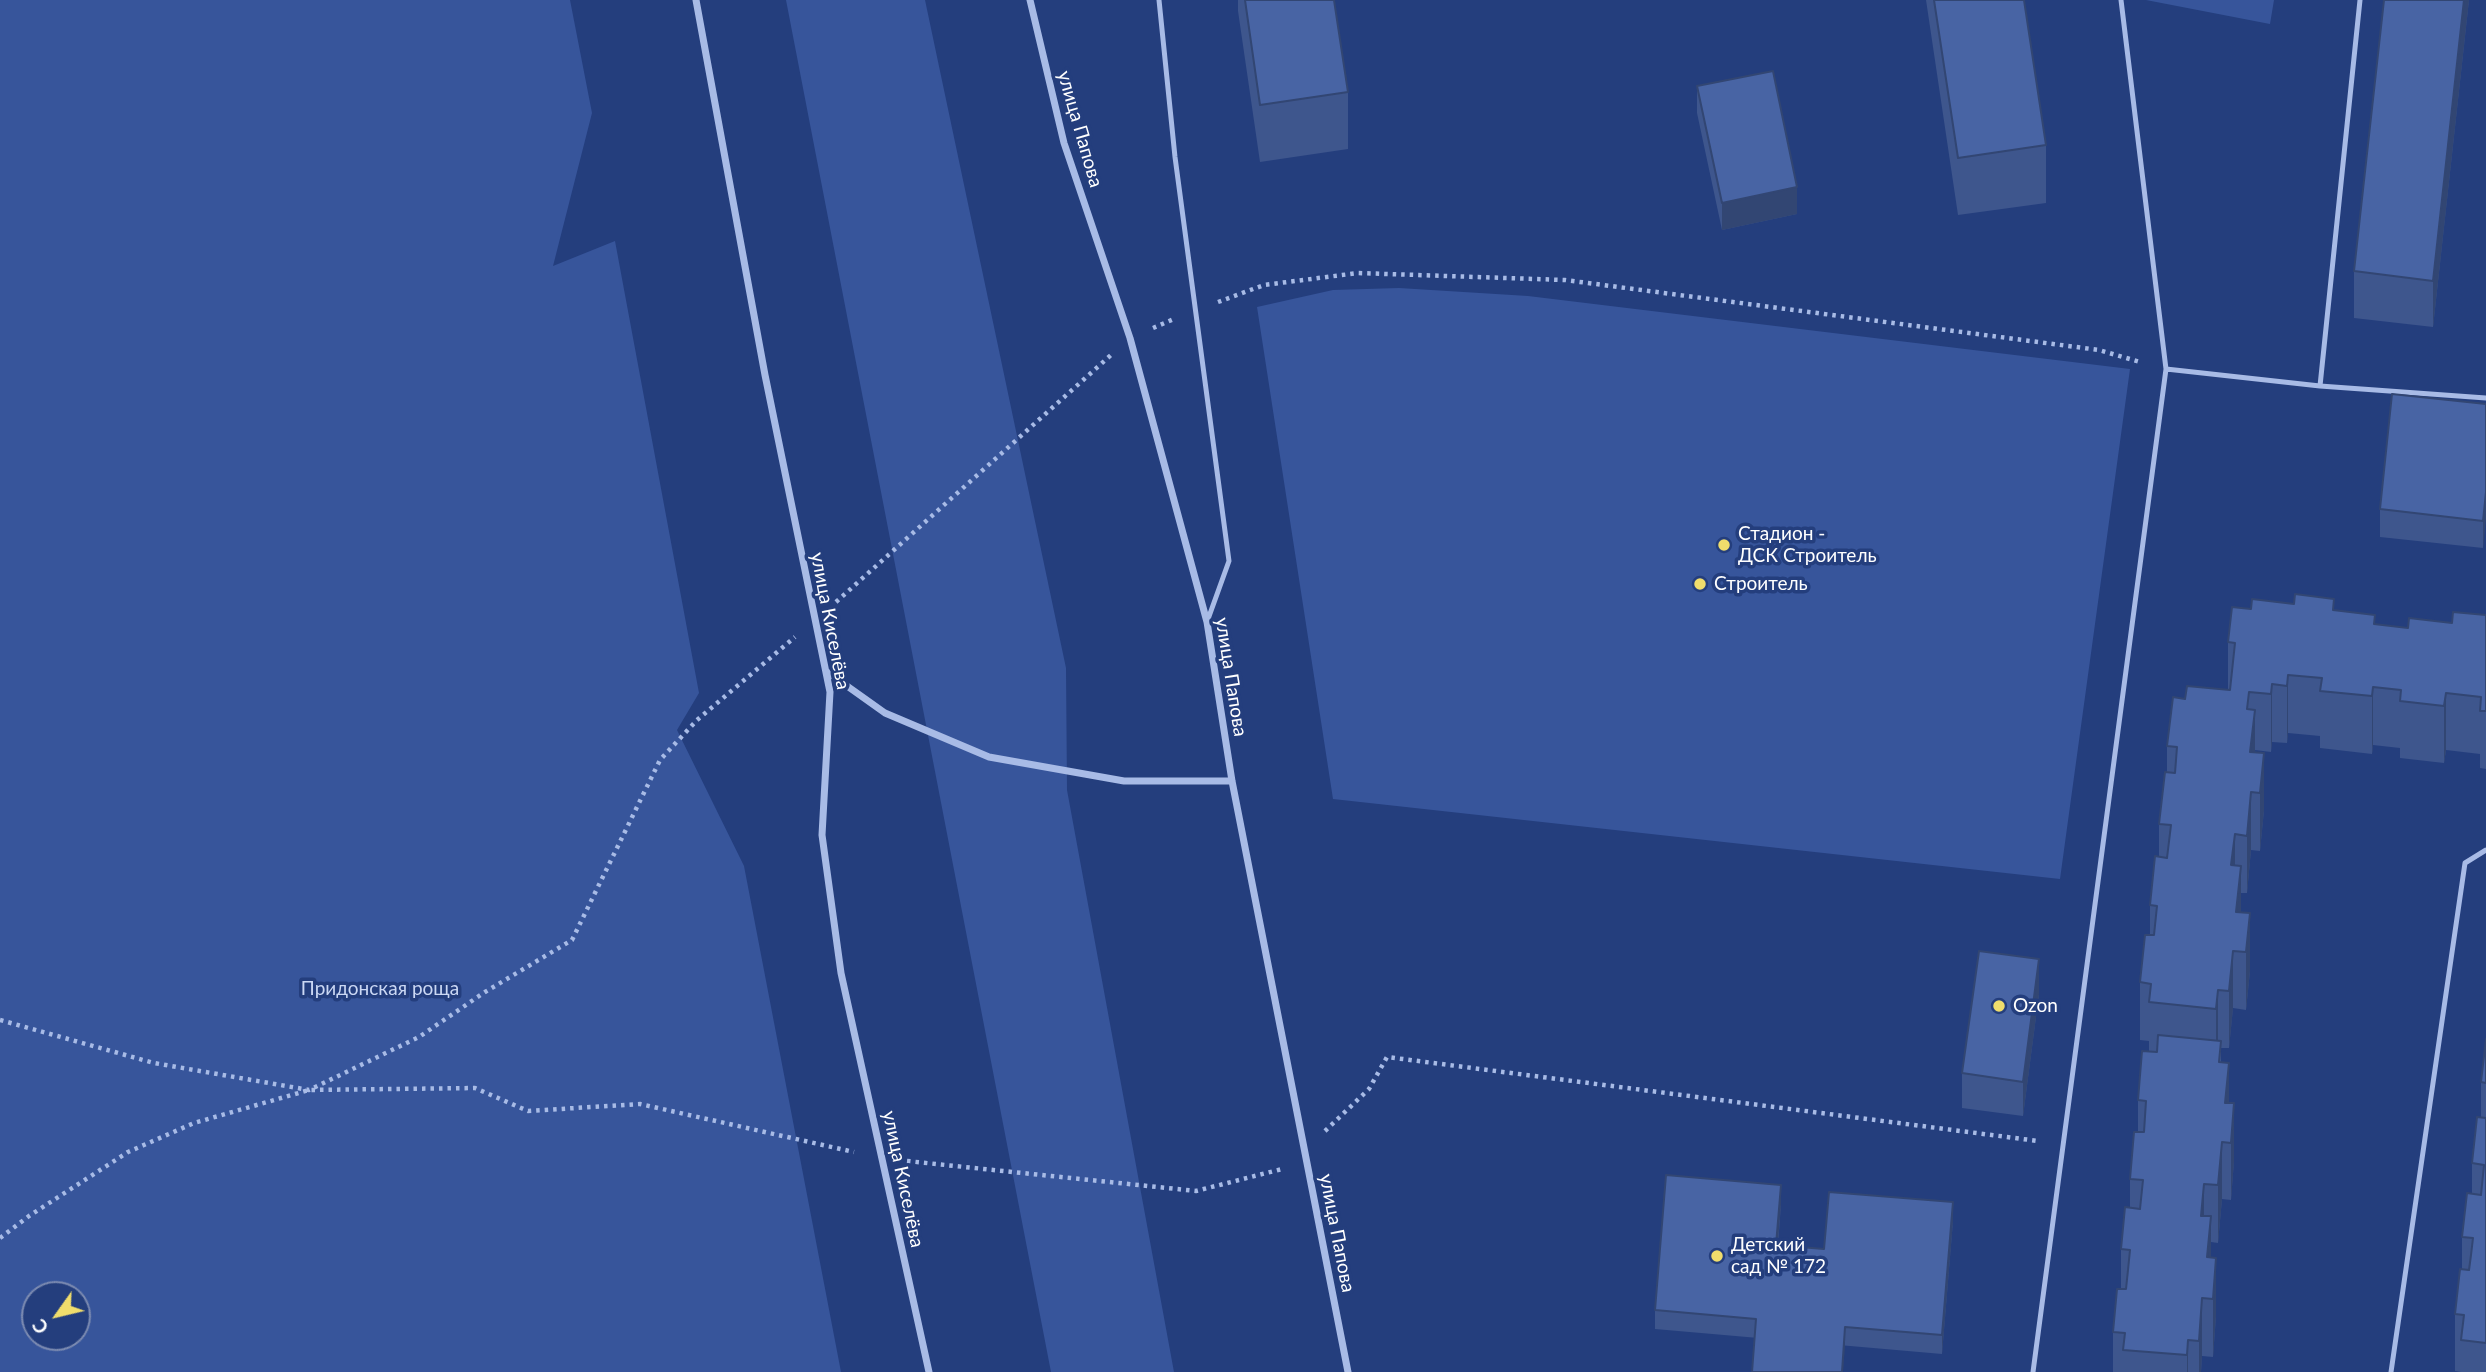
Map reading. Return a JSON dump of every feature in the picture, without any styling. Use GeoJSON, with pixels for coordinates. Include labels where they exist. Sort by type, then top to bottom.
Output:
{"type":"FeatureCollection","features":[{"type":"Feature","properties":{"kind":"street","name":"улица Киселёва"},"geometry":{"type":"LineString","coordinates":[[696,0],[765,375],[830,692],[822,835],[841,973],[929,1372]]}},
{"type":"Feature","properties":{"kind":"street","name":"улица Папова"},"geometry":{"type":"LineString","coordinates":[[1030,0],[1064,143],[1130,338],[1207,622],[1231,781],[1348,1372]]}},
{"type":"Feature","properties":{"kind":"street"},"geometry":{"type":"LineString","coordinates":[[825,670],[885,713],[989,757],[1124,781],[1231,781]]}},
{"type":"Feature","properties":{"kind":"lane"},"geometry":{"type":"LineString","coordinates":[[1159,0],[1175,157],[1229,561],[1207,622]]}},
{"type":"Feature","properties":{"kind":"lane"},"geometry":{"type":"LineString","coordinates":[[2033,1372],[2166,369],[2121,0]]}},
{"type":"Feature","properties":{"kind":"lane"},"geometry":{"type":"LineString","coordinates":[[2320,386],[2360,0]]}},
{"type":"Feature","properties":{"kind":"lane"},"geometry":{"type":"LineString","coordinates":[[2166,369],[2320,386],[2486,398]]}},
{"type":"Feature","properties":{"kind":"lane"},"geometry":{"type":"LineString","coordinates":[[2391,1372],[2465,863],[2486,850]]}},
{"type":"Feature","properties":{"kind":"path"},"geometry":{"type":"LineString","coordinates":[[0,1238],[128,1152],[194,1123],[309,1090],[419,1037],[485,992],[572,940],[660,760],[697,720],[815,620],[1130,338],[1195,310],[1264,285],[1357,273],[1565,280],[2099,350],[2166,369]]}},
{"type":"Feature","properties":{"kind":"path"},"geometry":{"type":"LineString","coordinates":[[0,1020],[154,1063],[309,1090],[475,1088],[528,1111],[640,1104],[883,1158],[1196,1191],[1286,1168],[1369,1089],[1387,1057],[2064,1144]]}},
{"type":"Feature","properties":{"kind":"green space","name":"Придонская роща"},"geometry":{"type":"Polygon","coordinates":[[[0,0],[570,0],[592,113],[553,266],[615,241],[699,693],[677,730],[744,866],[841,1372],[0,1372],[0,0]]]}},
{"type":"Feature","properties":{"kind":"green space"},"geometry":{"type":"Polygon","coordinates":[[[786,0],[925,0],[1066,668],[1067,790],[1174,1372],[1051,1372],[786,0]]]}},
{"type":"Feature","properties":{"kind":"green space"},"geometry":{"type":"Polygon","coordinates":[[[2146,0],[2274,0],[2270,24],[2146,0]]]}},
{"type":"Feature","properties":{"kind":"green space","name":"Стадион - ДСК Строитель"},"geometry":{"type":"Polygon","coordinates":[[[1399,288],[1528,296],[2130,369],[2060,879],[1333,799],[1257,307],[1333,290],[1399,288]]]}},
{"type":"Feature","properties":{"kind":"building"},"geometry":{"type":"Polygon","coordinates":[[[1245,0],[1334,0],[1348,92],[1260,105],[1245,0]]]}},
{"type":"Feature","properties":{"kind":"building"},"geometry":{"type":"Polygon","coordinates":[[[1934,0],[2024,0],[2046,145],[1958,158],[1934,0]]]}},
{"type":"Feature","properties":{"kind":"building"},"geometry":{"type":"Polygon","coordinates":[[[2384,0],[2464,0],[2433,281],[2354,271],[2384,0]]]}},
{"type":"Feature","properties":{"kind":"building"},"geometry":{"type":"Polygon","coordinates":[[[1773,71],[1797,187],[1722,203],[1697,86],[1773,71]]]}},
{"type":"Feature","properties":{"kind":"building"},"geometry":{"type":"Polygon","coordinates":[[[2392,394],[2486,404],[2486,492],[2483,521],[2380,509],[2392,394]]]}},
{"type":"Feature","properties":{"kind":"building"},"geometry":{"type":"Polygon","coordinates":[[[2295,594],[2334,599],[2333,610],[2375,615],[2374,624],[2408,628],[2409,618],[2452,623],[2453,612],[2486,615],[2486,711],[2480,711],[2481,697],[2446,693],[2444,706],[2400,701],[2401,690],[2373,687],[2372,696],[2320,691],[2322,678],[2288,675],[2287,686],[2272,684],[2271,694],[2249,692],[2247,709],[2255,710],[2250,752],[2264,753],[2260,793],[2251,792],[2247,836],[2235,834],[2231,865],[2241,866],[2236,912],[2250,913],[2246,952],[2233,951],[2229,991],[2218,990],[2216,1009],[2149,1002],[2151,984],[2140,982],[2145,935],[2154,935],[2157,906],[2150,905],[2155,856],[2167,858],[2171,825],[2159,824],[2165,772],[2175,773],[2177,747],[2167,746],[2173,697],[2185,699],[2187,686],[2230,690],[2235,643],[2228,642],[2232,607],[2251,609],[2252,599],[2294,604],[2295,594]]]}},
{"type":"Feature","properties":{"kind":"building"},"geometry":{"type":"Polygon","coordinates":[[[1979,951],[2039,959],[2023,1082],[1962,1073],[1979,951]]]}},
{"type":"Feature","properties":{"kind":"building"},"geometry":{"type":"Polygon","coordinates":[[[2158,1035],[2221,1041],[2219,1062],[2229,1063],[2225,1103],[2234,1103],[2231,1143],[2222,1142],[2218,1185],[2204,1184],[2201,1216],[2211,1216],[2207,1257],[2216,1258],[2213,1299],[2202,1298],[2199,1341],[2188,1340],[2187,1355],[2123,1350],[2125,1333],[2113,1332],[2117,1289],[2126,1289],[2130,1250],[2121,1249],[2125,1207],[2140,1209],[2143,1180],[2130,1179],[2134,1132],[2144,1132],[2146,1101],[2138,1100],[2142,1051],[2157,1052],[2158,1035]]]}},
{"type":"Feature","properties":{"kind":"building"},"geometry":{"type":"Polygon","coordinates":[[[2486,1039],[2486,1083],[2481,1082],[2486,1039]]]}},
{"type":"Feature","properties":{"kind":"building"},"geometry":{"type":"Polygon","coordinates":[[[2477,1117],[2486,1118],[2486,1343],[2461,1340],[2464,1315],[2455,1314],[2460,1269],[2469,1270],[2473,1238],[2462,1237],[2467,1193],[2481,1195],[2484,1165],[2472,1163],[2477,1117]]]}},
{"type":"Feature","properties":{"kind":"building"},"geometry":{"type":"Polygon","coordinates":[[[1666,1175],[1781,1185],[1776,1245],[1824,1249],[1829,1192],[1953,1202],[1942,1335],[1845,1327],[1842,1372],[1752,1372],[1756,1319],[1655,1310],[1666,1175]]]}},
{"type":"Feature","properties":{"kind":"place","name":"Стадион - ДСК Строитель"},"geometry":{"type":"Point","coordinates":[1724,545]}},
{"type":"Feature","properties":{"kind":"place","name":"Строитель"},"geometry":{"type":"Point","coordinates":[1700,584]}},
{"type":"Feature","properties":{"kind":"place","name":"Ozon"},"geometry":{"type":"Point","coordinates":[1999,1006]}},
{"type":"Feature","properties":{"kind":"place","name":"Детский сад № 172"},"geometry":{"type":"Point","coordinates":[1717,1256]}}]}
